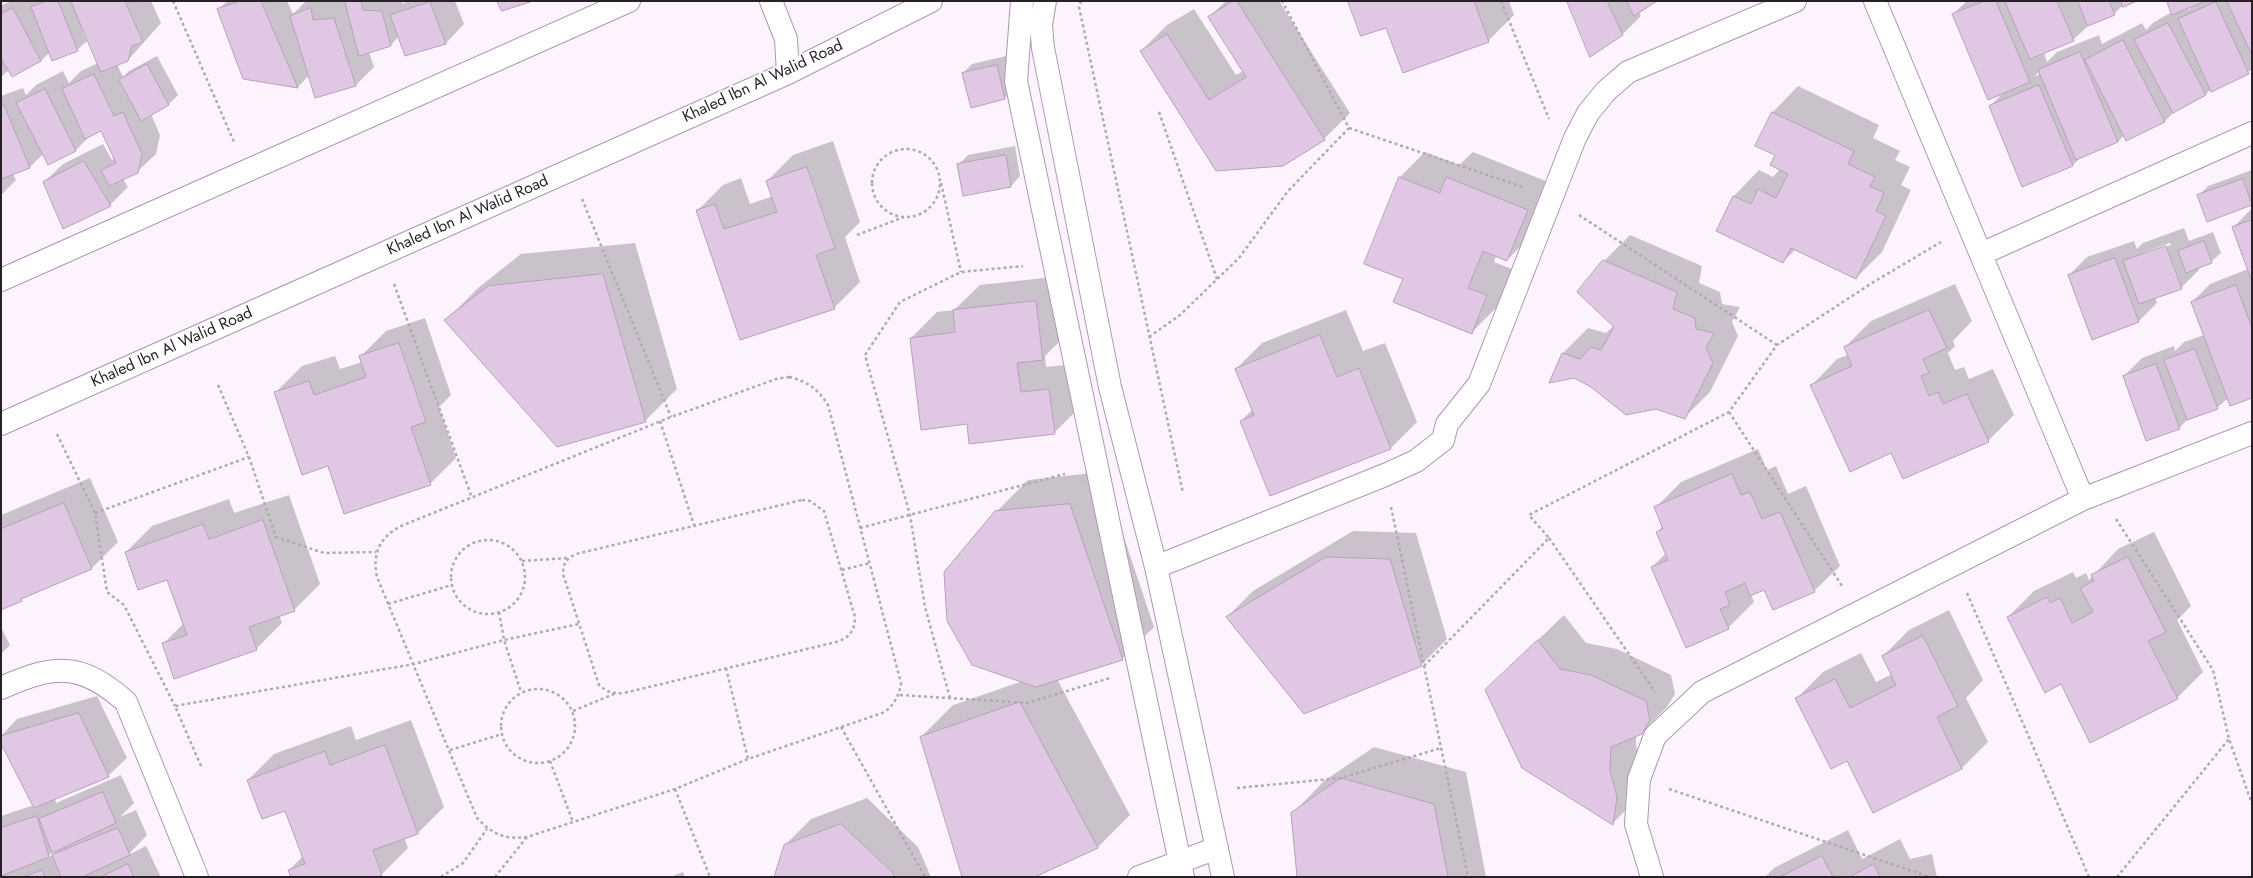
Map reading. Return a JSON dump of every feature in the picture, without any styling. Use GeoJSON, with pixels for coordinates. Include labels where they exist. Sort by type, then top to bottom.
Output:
{"type":"FeatureCollection","features":[{"type":"Feature","properties":{"kind":"street"},"geometry":{"type":"LineString","coordinates":[[1,280],[629,1]]}},
{"type":"Feature","properties":{"kind":"street"},"geometry":{"type":"LineString","coordinates":[[771,1],[786,39],[788,73]]}},
{"type":"Feature","properties":{"kind":"street","name":"Khaled Ibn Al Walid Road"},"geometry":{"type":"LineString","coordinates":[[1,424],[788,73],[931,1]]}},
{"type":"Feature","properties":{"kind":"street"},"geometry":{"type":"LineString","coordinates":[[1022,1],[1016,81],[1181,870]]}},
{"type":"Feature","properties":{"kind":"street"},"geometry":{"type":"LineString","coordinates":[[1045,1],[1041,25],[1044,48],[1110,387],[1156,568],[1223,877]]}},
{"type":"Feature","properties":{"kind":"street"},"geometry":{"type":"LineString","coordinates":[[1156,568],[1385,475],[1416,461],[1443,440],[1447,424],[1478,384],[1551,196],[1588,112],[1606,90],[1628,72],[1795,1]]}},
{"type":"Feature","properties":{"kind":"street"},"geometry":{"type":"LineString","coordinates":[[1876,1],[1981,254],[2091,495]]}},
{"type":"Feature","properties":{"kind":"street"},"geometry":{"type":"LineString","coordinates":[[1981,254],[2252,133]]}},
{"type":"Feature","properties":{"kind":"street"},"geometry":{"type":"LineString","coordinates":[[1652,877],[1636,824],[1639,779],[1655,736],[1702,692],[1954,563],[2091,495],[2252,433]]}},
{"type":"Feature","properties":{"kind":"street"},"geometry":{"type":"LineString","coordinates":[[1,688],[30,675],[56,670],[81,673],[106,685],[126,702],[197,877]]}},
{"type":"Feature","properties":{"kind":"street"},"geometry":{"type":"LineString","coordinates":[[1139,877],[1181,870],[1217,848]]}},
{"type":"Feature","properties":{"kind":"path"},"geometry":{"type":"LineString","coordinates":[[173,1],[247,171]]}},
{"type":"Feature","properties":{"kind":"path"},"geometry":{"type":"LineString","coordinates":[[1081,1],[1079,7],[1183,493]]}},
{"type":"Feature","properties":{"kind":"path"},"geometry":{"type":"LineString","coordinates":[[1282,1],[1349,128],[1551,196],[1777,345]]}},
{"type":"Feature","properties":{"kind":"path"},"geometry":{"type":"LineString","coordinates":[[1501,1],[1566,161]]}},
{"type":"Feature","properties":{"kind":"path"},"geometry":{"type":"LineString","coordinates":[[1159,112],[1217,279]]}},
{"type":"Feature","properties":{"kind":"path"},"geometry":{"type":"LineString","coordinates":[[1149,337],[1180,315],[1239,258],[1288,191],[1349,128]]}},
{"type":"Feature","properties":{"kind":"path"},"geometry":{"type":"LineString","coordinates":[[939,172],[939,194],[933,204],[916,216],[905,217],[894,215],[884,209],[876,200],[872,190],[872,178],[879,162],[892,152],[903,149],[914,150],[925,154],[933,162],[939,172],[961,272]]}},
{"type":"Feature","properties":{"kind":"path"},"geometry":{"type":"LineString","coordinates":[[570,170],[671,417]]}},
{"type":"Feature","properties":{"kind":"path"},"geometry":{"type":"LineString","coordinates":[[858,235],[905,217]]}},
{"type":"Feature","properties":{"kind":"path"},"geometry":{"type":"LineString","coordinates":[[1674,719],[1549,538],[1529,514],[1729,412],[1777,345],[1872,283],[1969,226]]}},
{"type":"Feature","properties":{"kind":"path"},"geometry":{"type":"LineString","coordinates":[[383,254],[472,498]]}},
{"type":"Feature","properties":{"kind":"path"},"geometry":{"type":"LineString","coordinates":[[950,698],[925,607],[910,515],[865,355],[900,302],[961,272],[1030,265]]}},
{"type":"Feature","properties":{"kind":"path"},"geometry":{"type":"LineString","coordinates":[[788,377],[801,380],[822,394],[828,405],[870,563],[901,683],[900,695],[894,705],[886,712],[748,758],[675,789],[527,837],[513,839],[499,836],[487,829],[477,818],[377,577],[374,564],[376,552],[382,541],[390,532],[660,421],[776,379],[788,377]]}},
{"type":"Feature","properties":{"kind":"path"},"geometry":{"type":"LineString","coordinates":[[218,385],[250,456],[276,537],[324,553],[376,552]]}},
{"type":"Feature","properties":{"kind":"path"},"geometry":{"type":"LineString","coordinates":[[43,405],[95,513],[107,592],[124,605],[175,706],[201,766]]}},
{"type":"Feature","properties":{"kind":"path"},"geometry":{"type":"LineString","coordinates":[[1729,412],[1858,612]]}},
{"type":"Feature","properties":{"kind":"path"},"geometry":{"type":"LineString","coordinates":[[660,421],[694,525]]}},
{"type":"Feature","properties":{"kind":"path"},"geometry":{"type":"LineString","coordinates":[[95,513],[250,456]]}},
{"type":"Feature","properties":{"kind":"path"},"geometry":{"type":"LineString","coordinates":[[860,528],[1096,466]]}},
{"type":"Feature","properties":{"kind":"path"},"geometry":{"type":"LineString","coordinates":[[1385,475],[1468,877]]}},
{"type":"Feature","properties":{"kind":"path"},"geometry":{"type":"LineString","coordinates":[[2091,495],[2213,670],[2229,739],[2252,804]]}},
{"type":"Feature","properties":{"kind":"path"},"geometry":{"type":"LineString","coordinates":[[522,561],[568,558],[576,554],[802,500],[810,501],[824,511],[855,617],[855,626],[851,634],[844,639],[615,694],[573,711]]}},
{"type":"Feature","properties":{"kind":"path"},"geometry":{"type":"LineString","coordinates":[[1424,666],[1549,538]]}},
{"type":"Feature","properties":{"kind":"path"},"geometry":{"type":"LineString","coordinates":[[482,540],[494,540],[505,544],[515,551],[522,561],[526,573],[525,586],[520,598],[510,607],[499,612],[487,614],[470,608],[456,596],[452,585],[451,573],[454,562],[461,551],[482,540]]}},
{"type":"Feature","properties":{"kind":"path"},"geometry":{"type":"LineString","coordinates":[[568,558],[563,565],[563,574],[599,685],[606,691],[615,694]]}},
{"type":"Feature","properties":{"kind":"path"},"geometry":{"type":"LineString","coordinates":[[842,570],[870,563]]}},
{"type":"Feature","properties":{"kind":"path"},"geometry":{"type":"LineString","coordinates":[[1954,563],[2089,877]]}},
{"type":"Feature","properties":{"kind":"path"},"geometry":{"type":"LineString","coordinates":[[388,604],[452,585]]}},
{"type":"Feature","properties":{"kind":"path"},"geometry":{"type":"LineString","coordinates":[[499,612],[504,640],[521,692]]}},
{"type":"Feature","properties":{"kind":"path"},"geometry":{"type":"LineString","coordinates":[[175,706],[414,664],[504,640],[578,624]]}},
{"type":"Feature","properties":{"kind":"path"},"geometry":{"type":"LineString","coordinates":[[726,668],[748,758]]}},
{"type":"Feature","properties":{"kind":"path"},"geometry":{"type":"LineString","coordinates":[[900,695],[1027,703],[1139,669]]}},
{"type":"Feature","properties":{"kind":"path"},"geometry":{"type":"LineString","coordinates":[[533,689],[545,689],[557,693],[566,701],[573,711],[576,724],[574,736],[569,747],[550,761],[537,763],[525,760],[506,746],[502,734],[501,722],[504,710],[521,692],[533,689]]}},
{"type":"Feature","properties":{"kind":"path"},"geometry":{"type":"LineString","coordinates":[[841,727],[925,877]]}},
{"type":"Feature","properties":{"kind":"path"},"geometry":{"type":"LineString","coordinates":[[450,750],[502,734]]}},
{"type":"Feature","properties":{"kind":"path"},"geometry":{"type":"LineString","coordinates":[[2117,877],[2229,739]]}},
{"type":"Feature","properties":{"kind":"path"},"geometry":{"type":"LineString","coordinates":[[1204,791],[1341,778],[1441,748]]}},
{"type":"Feature","properties":{"kind":"path"},"geometry":{"type":"LineString","coordinates":[[550,761],[573,822]]}},
{"type":"Feature","properties":{"kind":"path"},"geometry":{"type":"LineString","coordinates":[[1639,779],[1930,877]]}},
{"type":"Feature","properties":{"kind":"path"},"geometry":{"type":"LineString","coordinates":[[675,789],[710,877]]}},
{"type":"Feature","properties":{"kind":"path"},"geometry":{"type":"LineString","coordinates":[[441,877],[463,863],[487,829]]}},
{"type":"Feature","properties":{"kind":"path"},"geometry":{"type":"LineString","coordinates":[[495,877],[527,837]]}},
{"type":"Feature","properties":{"kind":"building"},"geometry":{"type":"Polygon","coordinates":[[[47,1],[58,1],[78,51],[52,61],[31,7],[47,1]]]}},
{"type":"Feature","properties":{"kind":"building"},"geometry":{"type":"Polygon","coordinates":[[[71,1],[125,1],[143,42],[132,46],[128,61],[101,72],[71,1]]]}},
{"type":"Feature","properties":{"kind":"building"},"geometry":{"type":"Polygon","coordinates":[[[241,1],[261,1],[298,88],[243,79],[217,9],[241,1]]]}},
{"type":"Feature","properties":{"kind":"building"},"geometry":{"type":"Polygon","coordinates":[[[345,1],[361,1],[363,10],[382,11],[391,46],[359,56],[345,1]]]}},
{"type":"Feature","properties":{"kind":"building"},"geometry":{"type":"Polygon","coordinates":[[[497,1],[533,1],[502,11],[497,1]]]}},
{"type":"Feature","properties":{"kind":"building"},"geometry":{"type":"Polygon","coordinates":[[[1233,1],[1237,1],[1325,140],[1283,166],[1216,171],[1140,51],[1167,34],[1209,100],[1246,77],[1208,17],[1233,1]]]}},
{"type":"Feature","properties":{"kind":"building"},"geometry":{"type":"Polygon","coordinates":[[[1348,1],[1474,1],[1489,42],[1403,73],[1386,28],[1361,36],[1348,1]]]}},
{"type":"Feature","properties":{"kind":"building"},"geometry":{"type":"Polygon","coordinates":[[[1567,1],[1607,1],[1623,35],[1590,57],[1567,1]]]}},
{"type":"Feature","properties":{"kind":"building"},"geometry":{"type":"Polygon","coordinates":[[[1627,1],[1657,1],[1634,16],[1627,1]]]}},
{"type":"Feature","properties":{"kind":"building"},"geometry":{"type":"Polygon","coordinates":[[[1985,1],[1996,1],[2030,82],[1988,100],[1952,14],[1985,1]]]}},
{"type":"Feature","properties":{"kind":"building"},"geometry":{"type":"Polygon","coordinates":[[[2005,1],[2057,1],[2074,41],[2030,59],[2005,1]]]}},
{"type":"Feature","properties":{"kind":"building"},"geometry":{"type":"Polygon","coordinates":[[[2078,1],[2109,1],[2115,15],[2088,26],[2078,1]]]}},
{"type":"Feature","properties":{"kind":"building"},"geometry":{"type":"Polygon","coordinates":[[[2121,1],[2137,1],[2123,7],[2121,1]]]}},
{"type":"Feature","properties":{"kind":"building"},"geometry":{"type":"Polygon","coordinates":[[[2167,1],[2206,1],[2172,15],[2167,1]]]}},
{"type":"Feature","properties":{"kind":"building"},"geometry":{"type":"Polygon","coordinates":[[[2227,1],[2252,1],[2252,55],[2227,1]]]}},
{"type":"Feature","properties":{"kind":"building"},"geometry":{"type":"Polygon","coordinates":[[[430,2],[446,44],[405,56],[390,15],[430,2]]]}},
{"type":"Feature","properties":{"kind":"building"},"geometry":{"type":"Polygon","coordinates":[[[2216,2],[2249,74],[2211,92],[2178,19],[2216,2]]]}},
{"type":"Feature","properties":{"kind":"building"},"geometry":{"type":"Polygon","coordinates":[[[13,8],[41,61],[12,77],[1,58],[1,14],[13,8]]]}},
{"type":"Feature","properties":{"kind":"building"},"geometry":{"type":"Polygon","coordinates":[[[311,8],[313,20],[334,18],[356,86],[315,98],[290,16],[311,8]]]}},
{"type":"Feature","properties":{"kind":"building"},"geometry":{"type":"Polygon","coordinates":[[[2168,23],[2206,95],[2173,113],[2134,40],[2168,23]]]}},
{"type":"Feature","properties":{"kind":"building"},"geometry":{"type":"Polygon","coordinates":[[[2123,40],[2165,122],[2126,141],[2085,60],[2123,40]]]}},
{"type":"Feature","properties":{"kind":"building"},"geometry":{"type":"Polygon","coordinates":[[[2080,52],[2118,142],[2076,160],[2038,70],[2080,52]]]}},
{"type":"Feature","properties":{"kind":"building"},"geometry":{"type":"Polygon","coordinates":[[[147,64],[169,105],[141,121],[119,80],[147,64]]]}},
{"type":"Feature","properties":{"kind":"building"},"geometry":{"type":"Polygon","coordinates":[[[997,65],[1005,99],[971,108],[962,73],[997,65]]]}},
{"type":"Feature","properties":{"kind":"building"},"geometry":{"type":"Polygon","coordinates":[[[94,74],[114,116],[123,112],[142,154],[138,173],[109,186],[101,170],[116,163],[101,131],[85,139],[62,89],[94,74]]]}},
{"type":"Feature","properties":{"kind":"building"},"geometry":{"type":"Polygon","coordinates":[[[2039,85],[2073,166],[2022,187],[1989,106],[2039,85]]]}},
{"type":"Feature","properties":{"kind":"building"},"geometry":{"type":"Polygon","coordinates":[[[45,89],[76,151],[48,165],[16,103],[45,89]]]}},
{"type":"Feature","properties":{"kind":"building"},"geometry":{"type":"Polygon","coordinates":[[[4,105],[30,168],[1,179],[1,107],[4,105]]]}},
{"type":"Feature","properties":{"kind":"building"},"geometry":{"type":"Polygon","coordinates":[[[1772,112],[1854,151],[1848,164],[1875,177],[1870,186],[1884,193],[1876,211],[1886,216],[1856,279],[1791,248],[1783,263],[1716,231],[1733,196],[1751,204],[1758,189],[1776,198],[1788,174],[1770,165],[1775,155],[1755,146],[1772,112]]]}},
{"type":"Feature","properties":{"kind":"building"},"geometry":{"type":"Polygon","coordinates":[[[1006,155],[1011,187],[963,196],[957,164],[1006,155]]]}},
{"type":"Feature","properties":{"kind":"building"},"geometry":{"type":"Polygon","coordinates":[[[84,161],[111,206],[63,229],[43,182],[84,161]]]}},
{"type":"Feature","properties":{"kind":"building"},"geometry":{"type":"Polygon","coordinates":[[[807,167],[835,248],[816,255],[835,309],[740,340],[696,210],[715,204],[724,229],[777,212],[766,181],[807,167]]]}},
{"type":"Feature","properties":{"kind":"building"},"geometry":{"type":"Polygon","coordinates":[[[1399,177],[1440,193],[1446,177],[1528,210],[1507,261],[1483,251],[1468,288],[1487,295],[1472,334],[1393,302],[1403,279],[1364,264],[1399,177]]]}},
{"type":"Feature","properties":{"kind":"building"},"geometry":{"type":"Polygon","coordinates":[[[2243,179],[2252,205],[2207,222],[2197,195],[2243,179]]]}},
{"type":"Feature","properties":{"kind":"building"},"geometry":{"type":"Polygon","coordinates":[[[2252,220],[2252,282],[2232,227],[2252,220]]]}},
{"type":"Feature","properties":{"kind":"building"},"geometry":{"type":"Polygon","coordinates":[[[2204,241],[2212,263],[2186,273],[2178,251],[2204,241]]]}},
{"type":"Feature","properties":{"kind":"building"},"geometry":{"type":"Polygon","coordinates":[[[2166,246],[2182,289],[2139,304],[2123,261],[2166,246]]]}},
{"type":"Feature","properties":{"kind":"building"},"geometry":{"type":"Polygon","coordinates":[[[2115,258],[2139,322],[2092,340],[2068,275],[2115,258]]]}},
{"type":"Feature","properties":{"kind":"building"},"geometry":{"type":"Polygon","coordinates":[[[1603,260],[1677,292],[1673,309],[1695,318],[1696,329],[1714,333],[1706,348],[1713,363],[1685,419],[1656,409],[1626,415],[1591,387],[1574,378],[1549,383],[1562,353],[1580,359],[1591,347],[1601,350],[1614,327],[1577,292],[1603,260]]]}},
{"type":"Feature","properties":{"kind":"building"},"geometry":{"type":"Polygon","coordinates":[[[603,274],[646,422],[557,447],[444,320],[488,286],[603,274]]]}},
{"type":"Feature","properties":{"kind":"building"},"geometry":{"type":"Polygon","coordinates":[[[2236,285],[2252,328],[2252,398],[2230,406],[2191,302],[2236,285]]]}},
{"type":"Feature","properties":{"kind":"building"},"geometry":{"type":"Polygon","coordinates":[[[1036,301],[1043,360],[1017,363],[1021,392],[1049,389],[1055,434],[969,444],[967,424],[921,430],[910,338],[955,332],[953,310],[1036,301]]]}},
{"type":"Feature","properties":{"kind":"building"},"geometry":{"type":"Polygon","coordinates":[[[1929,310],[1947,348],[1923,359],[1929,373],[1921,376],[1929,396],[1938,392],[1943,404],[1967,394],[1989,442],[1903,479],[1891,453],[1850,472],[1810,385],[1852,366],[1844,347],[1929,310]]]}},
{"type":"Feature","properties":{"kind":"building"},"geometry":{"type":"Polygon","coordinates":[[[1320,335],[1337,377],[1359,368],[1391,449],[1270,496],[1240,421],[1254,415],[1235,369],[1320,335]]]}},
{"type":"Feature","properties":{"kind":"building"},"geometry":{"type":"Polygon","coordinates":[[[399,343],[426,422],[411,427],[431,485],[344,514],[328,466],[302,475],[274,392],[309,381],[314,395],[366,377],[359,356],[399,343]]]}},
{"type":"Feature","properties":{"kind":"building"},"geometry":{"type":"Polygon","coordinates":[[[2195,349],[2218,409],[2187,420],[2164,360],[2195,349]]]}},
{"type":"Feature","properties":{"kind":"building"},"geometry":{"type":"Polygon","coordinates":[[[2156,364],[2180,429],[2146,441],[2123,376],[2156,364]]]}},
{"type":"Feature","properties":{"kind":"building"},"geometry":{"type":"Polygon","coordinates":[[[1732,474],[1741,495],[1750,492],[1762,519],[1780,512],[1815,592],[1773,610],[1764,590],[1750,596],[1745,583],[1725,592],[1730,605],[1720,609],[1729,629],[1686,648],[1651,567],[1668,560],[1656,532],[1663,529],[1654,507],[1732,474]]]}},
{"type":"Feature","properties":{"kind":"building"},"geometry":{"type":"Polygon","coordinates":[[[64,503],[92,569],[21,599],[22,601],[1,610],[1,529],[64,503]]]}},
{"type":"Feature","properties":{"kind":"building"},"geometry":{"type":"Polygon","coordinates":[[[1070,504],[1123,660],[1036,687],[972,665],[947,621],[944,572],[995,511],[1070,504]]]}},
{"type":"Feature","properties":{"kind":"building"},"geometry":{"type":"Polygon","coordinates":[[[263,520],[295,611],[249,627],[257,650],[174,679],[162,643],[187,635],[167,580],[138,590],[125,552],[203,524],[209,539],[263,520]]]}},
{"type":"Feature","properties":{"kind":"building"},"geometry":{"type":"Polygon","coordinates":[[[1326,557],[1390,559],[1422,666],[1304,714],[1226,617],[1326,557]]]}},
{"type":"Feature","properties":{"kind":"building"},"geometry":{"type":"Polygon","coordinates":[[[2128,557],[2166,632],[2148,641],[2178,699],[2090,743],[2061,684],[2045,693],[2007,617],[2047,597],[2050,603],[2060,598],[2072,623],[2093,612],[2080,588],[2094,581],[2091,575],[2128,557]]]}},
{"type":"Feature","properties":{"kind":"building"},"geometry":{"type":"Polygon","coordinates":[[[1923,636],[1958,706],[1937,717],[1962,769],[1873,813],[1847,761],[1831,769],[1795,698],[1835,679],[1850,708],[1896,685],[1882,656],[1923,636]]]}},
{"type":"Feature","properties":{"kind":"building"},"geometry":{"type":"Polygon","coordinates":[[[1538,640],[1560,669],[1591,675],[1646,701],[1650,720],[1642,734],[1611,747],[1610,771],[1617,797],[1613,825],[1522,768],[1485,690],[1538,640]]]}},
{"type":"Feature","properties":{"kind":"building"},"geometry":{"type":"Polygon","coordinates":[[[1020,702],[1098,848],[1035,877],[962,877],[920,737],[1020,702]]]}},
{"type":"Feature","properties":{"kind":"building"},"geometry":{"type":"Polygon","coordinates":[[[79,713],[109,777],[34,808],[1,744],[1,736],[79,713]]]}},
{"type":"Feature","properties":{"kind":"building"},"geometry":{"type":"Polygon","coordinates":[[[385,745],[418,834],[373,850],[382,875],[377,877],[291,877],[288,870],[305,864],[285,811],[262,819],[247,780],[325,751],[330,765],[385,745]]]}},
{"type":"Feature","properties":{"kind":"building"},"geometry":{"type":"Polygon","coordinates":[[[1341,778],[1434,804],[1448,877],[1297,877],[1291,813],[1341,778]]]}},
{"type":"Feature","properties":{"kind":"building"},"geometry":{"type":"Polygon","coordinates":[[[103,792],[116,823],[52,853],[39,819],[103,792]]]}},
{"type":"Feature","properties":{"kind":"building"},"geometry":{"type":"Polygon","coordinates":[[[37,816],[49,857],[1,876],[1,828],[37,816]]]}},
{"type":"Feature","properties":{"kind":"building"},"geometry":{"type":"Polygon","coordinates":[[[841,824],[893,873],[894,877],[774,877],[784,845],[841,824]]]}},
{"type":"Feature","properties":{"kind":"building"},"geometry":{"type":"Polygon","coordinates":[[[118,828],[130,855],[82,877],[61,877],[52,855],[118,828]]]}},
{"type":"Feature","properties":{"kind":"building"},"geometry":{"type":"Polygon","coordinates":[[[1822,856],[1833,877],[1780,877],[1822,856]]]}},
{"type":"Feature","properties":{"kind":"building"},"geometry":{"type":"Polygon","coordinates":[[[128,864],[134,877],[101,877],[128,864]]]}},
{"type":"Feature","properties":{"kind":"building"},"geometry":{"type":"Polygon","coordinates":[[[1874,864],[1880,877],[1850,877],[1874,864]]]}},
{"type":"Feature","properties":{"kind":"building"},"geometry":{"type":"Polygon","coordinates":[[[42,870],[45,877],[24,877],[42,870]]]}}]}
